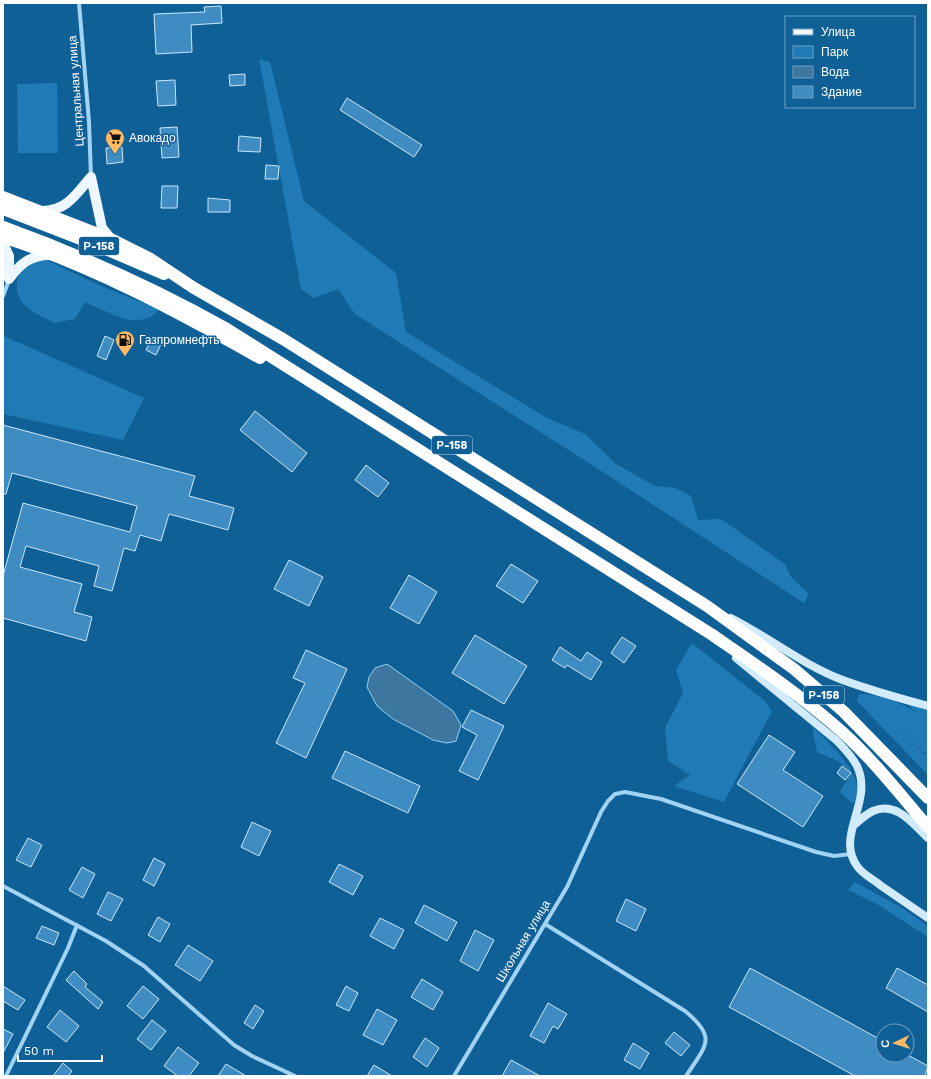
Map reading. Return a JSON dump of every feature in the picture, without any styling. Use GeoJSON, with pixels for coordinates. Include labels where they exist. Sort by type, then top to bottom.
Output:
{"type":"FeatureCollection","features":[{"type":"Feature","properties":{"kind":"highway"},"geometry":{"type":"LineString","coordinates":[[3,197],[111,239],[149,258],[194,288]]}},
{"type":"Feature","properties":{"kind":"highway","name":"Р-158"},"geometry":{"type":"LineString","coordinates":[[3,209],[101,246],[194,288],[283,339],[707,606],[794,669],[844,712],[928,798]]}},
{"type":"Feature","properties":{"kind":"highway","name":"Р-158"},"geometry":{"type":"LineString","coordinates":[[3,227],[84,259],[187,307],[228,329],[711,634],[783,684],[834,725],[867,756],[928,827]]}},
{"type":"Feature","properties":{"kind":"highway"},"geometry":{"type":"LineString","coordinates":[[3,237],[50,255],[152,300],[286,373],[336,397]]}},
{"type":"Feature","properties":{"kind":"main road"},"geometry":{"type":"LineString","coordinates":[[42,211],[51,211],[66,206],[91,177]]}},
{"type":"Feature","properties":{"kind":"main road"},"geometry":{"type":"LineString","coordinates":[[91,177],[102,228],[111,239]]}},
{"type":"Feature","properties":{"kind":"main road"},"geometry":{"type":"LineString","coordinates":[[3,243],[9,256],[9,279]]}},
{"type":"Feature","properties":{"kind":"main road"},"geometry":{"type":"LineString","coordinates":[[9,279],[17,268],[28,259],[42,255],[50,255]]}},
{"type":"Feature","properties":{"kind":"street","name":"Центральная улица"},"geometry":{"type":"LineString","coordinates":[[79,3],[89,122],[91,177]]}},
{"type":"Feature","properties":{"kind":"street"},"geometry":{"type":"LineString","coordinates":[[3,296],[9,279]]}},
{"type":"Feature","properties":{"kind":"street"},"geometry":{"type":"LineString","coordinates":[[707,606],[754,630],[796,656],[840,679],[928,706]]}},
{"type":"Feature","properties":{"kind":"street"},"geometry":{"type":"LineString","coordinates":[[711,634],[741,662],[836,740],[848,752],[857,766],[862,789],[860,803],[849,843],[851,854],[857,866],[867,876],[928,918]]}},
{"type":"Feature","properties":{"kind":"street","name":"Школьная улица"},"geometry":{"type":"LineString","coordinates":[[454,1076],[567,887],[601,812],[615,794],[625,792],[636,793],[661,799],[816,852],[834,856],[851,854]]}},
{"type":"Feature","properties":{"kind":"street"},"geometry":{"type":"LineString","coordinates":[[853,826],[872,811],[888,809],[903,814],[928,838]]}},
{"type":"Feature","properties":{"kind":"street"},"geometry":{"type":"LineString","coordinates":[[3,886],[106,941],[144,966],[234,1045],[252,1056],[295,1076]]}},
{"type":"Feature","properties":{"kind":"street"},"geometry":{"type":"LineString","coordinates":[[545,924],[685,1011],[703,1028],[706,1040],[703,1050],[686,1076]]}},
{"type":"Feature","properties":{"kind":"street"},"geometry":{"type":"LineString","coordinates":[[6,1076],[68,948],[77,925]]}},
{"type":"Feature","properties":{"kind":"green space"},"geometry":{"type":"Polygon","coordinates":[[[259,59],[270,62],[304,201],[396,273],[406,332],[547,418],[585,434],[616,464],[655,486],[675,488],[691,496],[698,520],[721,519],[785,564],[791,577],[809,594],[804,603],[589,463],[355,314],[338,289],[314,298],[301,289],[259,59]]]}},
{"type":"Feature","properties":{"kind":"green space"},"geometry":{"type":"Polygon","coordinates":[[[57,83],[58,153],[18,153],[17,84],[57,83]]]}},
{"type":"Feature","properties":{"kind":"green space"},"geometry":{"type":"Polygon","coordinates":[[[44,259],[99,285],[158,309],[157,312],[151,317],[131,320],[85,302],[75,319],[54,323],[33,312],[23,303],[17,286],[17,280],[22,268],[32,261],[44,259]]]}},
{"type":"Feature","properties":{"kind":"green space"},"geometry":{"type":"Polygon","coordinates":[[[4,336],[144,398],[123,440],[3,414],[4,336]]]}},
{"type":"Feature","properties":{"kind":"green space"},"geometry":{"type":"Polygon","coordinates":[[[692,643],[765,701],[772,711],[724,802],[674,786],[690,775],[668,761],[665,728],[683,693],[676,670],[692,643]]]}},
{"type":"Feature","properties":{"kind":"green space"},"geometry":{"type":"Polygon","coordinates":[[[859,694],[883,697],[906,706],[919,715],[907,704],[928,709],[928,751],[924,753],[892,720],[924,754],[928,752],[928,775],[857,701],[859,694]]]}},
{"type":"Feature","properties":{"kind":"green space"},"geometry":{"type":"Polygon","coordinates":[[[812,726],[837,751],[852,772],[856,783],[857,794],[853,804],[840,792],[851,773],[838,761],[817,752],[812,726]]]}},
{"type":"Feature","properties":{"kind":"green space"},"geometry":{"type":"Polygon","coordinates":[[[855,882],[902,908],[928,926],[928,937],[877,904],[848,890],[855,882]]]}},
{"type":"Feature","properties":{"kind":"water"},"geometry":{"type":"Polygon","coordinates":[[[387,664],[453,711],[461,725],[456,741],[447,743],[433,740],[393,719],[377,706],[367,687],[369,677],[375,668],[387,664]]]}},
{"type":"Feature","properties":{"kind":"building"},"geometry":{"type":"Polygon","coordinates":[[[221,6],[222,23],[191,25],[192,52],[156,54],[154,14],[205,12],[204,7],[221,6]]]}},
{"type":"Feature","properties":{"kind":"building"},"geometry":{"type":"Polygon","coordinates":[[[245,74],[245,85],[230,86],[229,75],[245,74]]]}},
{"type":"Feature","properties":{"kind":"building"},"geometry":{"type":"Polygon","coordinates":[[[175,80],[176,105],[158,106],[156,81],[175,80]]]}},
{"type":"Feature","properties":{"kind":"building"},"geometry":{"type":"Polygon","coordinates":[[[347,98],[422,145],[414,157],[340,110],[347,98]]]}},
{"type":"Feature","properties":{"kind":"building"},"geometry":{"type":"Polygon","coordinates":[[[177,127],[179,157],[162,158],[160,128],[177,127]]]}},
{"type":"Feature","properties":{"kind":"building"},"geometry":{"type":"Polygon","coordinates":[[[239,136],[261,138],[260,152],[238,151],[239,136]]]}},
{"type":"Feature","properties":{"kind":"building","name":"Авокадо"},"geometry":{"type":"Polygon","coordinates":[[[122,147],[123,162],[107,164],[106,148],[122,147]]]}},
{"type":"Feature","properties":{"kind":"building"},"geometry":{"type":"Polygon","coordinates":[[[266,165],[279,166],[278,179],[265,179],[266,165]]]}},
{"type":"Feature","properties":{"kind":"building"},"geometry":{"type":"Polygon","coordinates":[[[162,186],[178,186],[177,208],[161,208],[162,186]]]}},
{"type":"Feature","properties":{"kind":"building"},"geometry":{"type":"Polygon","coordinates":[[[208,198],[230,200],[230,212],[208,212],[208,198]]]}},
{"type":"Feature","properties":{"kind":"building"},"geometry":{"type":"Polygon","coordinates":[[[105,336],[114,340],[106,360],[97,356],[105,336]]]}},
{"type":"Feature","properties":{"kind":"building"},"geometry":{"type":"Polygon","coordinates":[[[152,337],[162,342],[156,355],[146,350],[152,337]]]}},
{"type":"Feature","properties":{"kind":"building"},"geometry":{"type":"Polygon","coordinates":[[[255,411],[307,453],[292,472],[240,430],[255,411]]]}},
{"type":"Feature","properties":{"kind":"building"},"geometry":{"type":"Polygon","coordinates":[[[3,425],[195,476],[189,496],[234,508],[228,530],[169,514],[161,541],[140,535],[135,551],[124,548],[112,591],[94,586],[99,566],[26,546],[20,567],[82,584],[74,612],[92,617],[86,641],[3,618],[3,576],[23,503],[130,532],[137,506],[12,473],[6,494],[3,494],[3,425]]]}},
{"type":"Feature","properties":{"kind":"building"},"geometry":{"type":"Polygon","coordinates":[[[366,465],[389,483],[378,497],[355,480],[366,465]]]}},
{"type":"Feature","properties":{"kind":"building"},"geometry":{"type":"Polygon","coordinates":[[[289,560],[323,577],[309,606],[274,589],[289,560]]]}},
{"type":"Feature","properties":{"kind":"building"},"geometry":{"type":"Polygon","coordinates":[[[511,564],[538,581],[523,603],[496,586],[511,564]]]}},
{"type":"Feature","properties":{"kind":"building"},"geometry":{"type":"Polygon","coordinates":[[[409,575],[437,592],[419,624],[390,608],[409,575]]]}},
{"type":"Feature","properties":{"kind":"building"},"geometry":{"type":"Polygon","coordinates":[[[475,635],[527,666],[504,704],[452,673],[475,635]]]}},
{"type":"Feature","properties":{"kind":"building"},"geometry":{"type":"Polygon","coordinates":[[[622,637],[636,646],[624,663],[611,653],[622,637]]]}},
{"type":"Feature","properties":{"kind":"building"},"geometry":{"type":"Polygon","coordinates":[[[560,647],[581,661],[587,652],[602,662],[591,680],[567,665],[565,668],[552,660],[560,647]]]}},
{"type":"Feature","properties":{"kind":"building"},"geometry":{"type":"Polygon","coordinates":[[[306,650],[347,669],[306,758],[276,743],[305,683],[293,678],[306,650]]]}},
{"type":"Feature","properties":{"kind":"building"},"geometry":{"type":"Polygon","coordinates":[[[471,710],[504,726],[478,780],[459,771],[477,735],[462,727],[471,710]]]}},
{"type":"Feature","properties":{"kind":"building"},"geometry":{"type":"Polygon","coordinates":[[[769,735],[795,752],[783,770],[823,796],[803,827],[737,784],[769,735]]]}},
{"type":"Feature","properties":{"kind":"building"},"geometry":{"type":"Polygon","coordinates":[[[345,751],[420,786],[408,813],[332,778],[345,751]]]}},
{"type":"Feature","properties":{"kind":"building"},"geometry":{"type":"Polygon","coordinates":[[[842,766],[851,773],[845,780],[837,773],[842,766]]]}},
{"type":"Feature","properties":{"kind":"building"},"geometry":{"type":"Polygon","coordinates":[[[252,822],[271,831],[259,856],[241,847],[252,822]]]}},
{"type":"Feature","properties":{"kind":"building"},"geometry":{"type":"Polygon","coordinates":[[[28,838],[42,845],[31,867],[16,860],[28,838]]]}},
{"type":"Feature","properties":{"kind":"building"},"geometry":{"type":"Polygon","coordinates":[[[154,858],[165,864],[154,886],[143,880],[154,858]]]}},
{"type":"Feature","properties":{"kind":"building"},"geometry":{"type":"Polygon","coordinates":[[[339,864],[363,876],[353,895],[329,882],[339,864]]]}},
{"type":"Feature","properties":{"kind":"building"},"geometry":{"type":"Polygon","coordinates":[[[82,867],[95,874],[83,898],[69,890],[82,867]]]}},
{"type":"Feature","properties":{"kind":"building"},"geometry":{"type":"Polygon","coordinates":[[[108,892],[123,899],[111,921],[97,914],[108,892]]]}},
{"type":"Feature","properties":{"kind":"building"},"geometry":{"type":"Polygon","coordinates":[[[626,899],[646,909],[636,931],[616,921],[626,899]]]}},
{"type":"Feature","properties":{"kind":"building"},"geometry":{"type":"Polygon","coordinates":[[[424,905],[457,922],[447,941],[415,923],[424,905]]]}},
{"type":"Feature","properties":{"kind":"building"},"geometry":{"type":"Polygon","coordinates":[[[158,917],[170,924],[160,942],[148,935],[158,917]]]}},
{"type":"Feature","properties":{"kind":"building"},"geometry":{"type":"Polygon","coordinates":[[[380,918],[404,930],[394,949],[370,936],[380,918]]]}},
{"type":"Feature","properties":{"kind":"building"},"geometry":{"type":"Polygon","coordinates":[[[42,926],[59,933],[54,945],[36,938],[42,926]]]}},
{"type":"Feature","properties":{"kind":"building"},"geometry":{"type":"Polygon","coordinates":[[[475,930],[494,940],[478,971],[460,961],[475,930]]]}},
{"type":"Feature","properties":{"kind":"building"},"geometry":{"type":"Polygon","coordinates":[[[188,945],[213,961],[200,981],[175,965],[188,945]]]}},
{"type":"Feature","properties":{"kind":"building"},"geometry":{"type":"Polygon","coordinates":[[[750,968],[875,1037],[875,1063],[915,1063],[915,1059],[928,1066],[925,1076],[855,1076],[729,1007],[750,968]]]}},
{"type":"Feature","properties":{"kind":"building"},"geometry":{"type":"Polygon","coordinates":[[[897,968],[928,985],[928,1012],[886,988],[897,968]]]}},
{"type":"Feature","properties":{"kind":"building"},"geometry":{"type":"Polygon","coordinates":[[[74,971],[87,984],[85,987],[103,1002],[98,1009],[66,980],[74,971]]]}},
{"type":"Feature","properties":{"kind":"building"},"geometry":{"type":"Polygon","coordinates":[[[422,979],[443,992],[433,1010],[411,997],[422,979]]]}},
{"type":"Feature","properties":{"kind":"building"},"geometry":{"type":"Polygon","coordinates":[[[3,986],[25,1000],[18,1010],[3,1001],[3,986]]]}},
{"type":"Feature","properties":{"kind":"building"},"geometry":{"type":"Polygon","coordinates":[[[143,986],[159,999],[143,1019],[127,1006],[143,986]]]}},
{"type":"Feature","properties":{"kind":"building"},"geometry":{"type":"Polygon","coordinates":[[[346,986],[358,993],[349,1011],[336,1005],[346,986]]]}},
{"type":"Feature","properties":{"kind":"building"},"geometry":{"type":"Polygon","coordinates":[[[548,1003],[567,1014],[558,1029],[553,1026],[544,1043],[530,1036],[548,1003]]]}},
{"type":"Feature","properties":{"kind":"building"},"geometry":{"type":"Polygon","coordinates":[[[255,1005],[264,1011],[253,1029],[244,1023],[255,1005]]]}},
{"type":"Feature","properties":{"kind":"building"},"geometry":{"type":"Polygon","coordinates":[[[377,1009],[397,1020],[383,1045],[363,1035],[377,1009]]]}},
{"type":"Feature","properties":{"kind":"building"},"geometry":{"type":"Polygon","coordinates":[[[60,1010],[79,1026],[66,1042],[47,1027],[60,1010]]]}},
{"type":"Feature","properties":{"kind":"building"},"geometry":{"type":"Polygon","coordinates":[[[152,1020],[166,1031],[151,1050],[137,1039],[152,1020]]]}},
{"type":"Feature","properties":{"kind":"building"},"geometry":{"type":"Polygon","coordinates":[[[3,1029],[13,1034],[3,1053],[3,1029]]]}},
{"type":"Feature","properties":{"kind":"building"},"geometry":{"type":"Polygon","coordinates":[[[674,1032],[690,1045],[681,1056],[665,1043],[674,1032]]]}},
{"type":"Feature","properties":{"kind":"building"},"geometry":{"type":"Polygon","coordinates":[[[425,1038],[439,1048],[427,1067],[413,1057],[425,1038]]]}},
{"type":"Feature","properties":{"kind":"building"},"geometry":{"type":"Polygon","coordinates":[[[633,1043],[649,1053],[640,1069],[624,1060],[633,1043]]]}},
{"type":"Feature","properties":{"kind":"building"},"geometry":{"type":"Polygon","coordinates":[[[178,1047],[199,1063],[189,1076],[178,1076],[164,1066],[178,1047]]]}},
{"type":"Feature","properties":{"kind":"building"},"geometry":{"type":"Polygon","coordinates":[[[511,1060],[540,1076],[502,1076],[511,1060]]]}},
{"type":"Feature","properties":{"kind":"building"},"geometry":{"type":"Polygon","coordinates":[[[63,1063],[72,1071],[68,1076],[53,1076],[63,1063]]]}},
{"type":"Feature","properties":{"kind":"building"},"geometry":{"type":"Polygon","coordinates":[[[226,1064],[246,1076],[218,1076],[226,1064]]]}},
{"type":"Feature","properties":{"kind":"building"},"geometry":{"type":"Polygon","coordinates":[[[374,1065],[392,1076],[367,1076],[374,1065]]]}},
{"type":"Feature","properties":{"kind":"place","name":"Авокадо"},"geometry":{"type":"Point","coordinates":[115,155]}},
{"type":"Feature","properties":{"kind":"place","name":"Газпромнефть"},"geometry":{"type":"Point","coordinates":[125,357]}}]}
